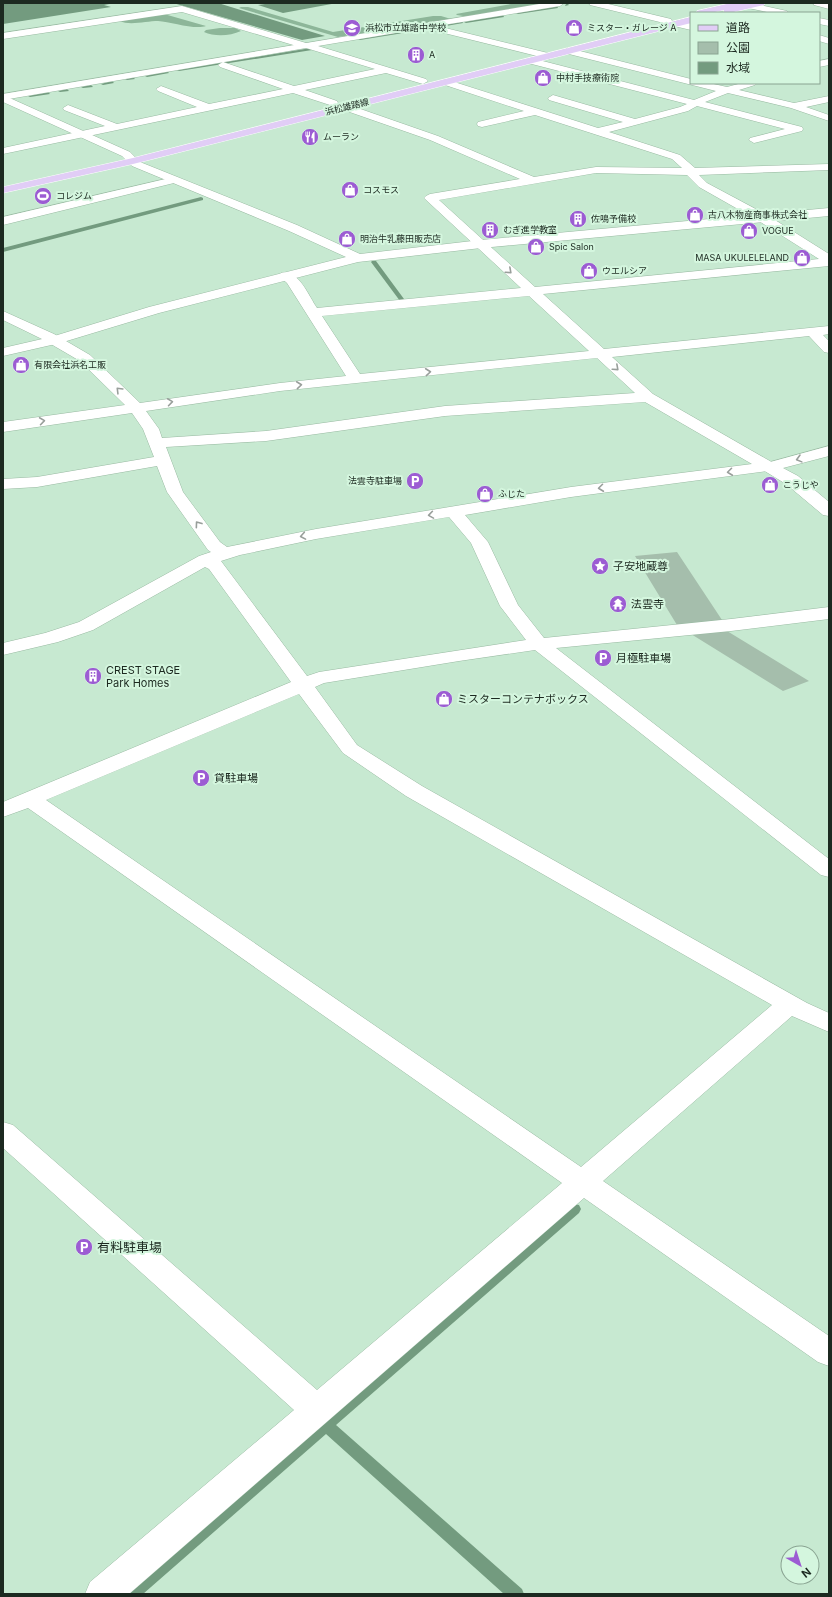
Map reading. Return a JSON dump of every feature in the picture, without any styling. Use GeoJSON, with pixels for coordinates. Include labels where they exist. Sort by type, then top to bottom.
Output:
{"type":"FeatureCollection","features":[{"type":"Feature","properties":{"kind":"main road"},"geometry":{"type":"LineString","coordinates":[[704,12],[741,3]]}},
{"type":"Feature","properties":{"kind":"main road"},"geometry":{"type":"LineString","coordinates":[[725,12],[761,3]]}},
{"type":"Feature","properties":{"kind":"main road","name":"浜松雄踏線"},"geometry":{"type":"LineString","coordinates":[[672,22],[690,15]]}},
{"type":"Feature","properties":{"kind":"main road","name":"浜松雄踏線"},"geometry":{"type":"LineString","coordinates":[[3,183],[129,157],[345,107],[445,82],[564,47],[672,22],[690,20]]}},
{"type":"Feature","properties":{"kind":"main road","name":"浜松雄踏線"},"geometry":{"type":"LineString","coordinates":[[3,190],[333,103],[423,81],[534,57],[549,56],[564,47]]}},
{"type":"Feature","properties":{"kind":"street"},"geometry":{"type":"LineString","coordinates":[[3,97],[560,3]]}},
{"type":"Feature","properties":{"kind":"street"},"geometry":{"type":"LineString","coordinates":[[593,3],[690,27]]}},
{"type":"Feature","properties":{"kind":"street"},"geometry":{"type":"LineString","coordinates":[[817,3],[829,6]]}},
{"type":"Feature","properties":{"kind":"street"},"geometry":{"type":"LineString","coordinates":[[750,6],[779,12]]}},
{"type":"Feature","properties":{"kind":"street"},"geometry":{"type":"LineString","coordinates":[[3,36],[182,9],[423,81]]}},
{"type":"Feature","properties":{"kind":"street"},"geometry":{"type":"LineString","coordinates":[[456,20],[482,26]]}},
{"type":"Feature","properties":{"kind":"street"},"geometry":{"type":"LineString","coordinates":[[426,25],[696,103],[806,127]]}},
{"type":"Feature","properties":{"kind":"street"},"geometry":{"type":"LineString","coordinates":[[564,47],[690,82]]}},
{"type":"Feature","properties":{"kind":"street"},"geometry":{"type":"LineString","coordinates":[[223,65],[333,103]]}},
{"type":"Feature","properties":{"kind":"street"},"geometry":{"type":"LineString","coordinates":[[5,149],[386,70]]}},
{"type":"Feature","properties":{"kind":"street"},"geometry":{"type":"LineString","coordinates":[[445,82],[600,131],[676,157],[684,162],[691,174],[703,185],[763,218],[829,261]]}},
{"type":"Feature","properties":{"kind":"street"},"geometry":{"type":"LineString","coordinates":[[700,84],[794,106],[829,118]]}},
{"type":"Feature","properties":{"kind":"street"},"geometry":{"type":"LineString","coordinates":[[600,131],[684,109],[709,96],[748,84]]}},
{"type":"Feature","properties":{"kind":"street"},"geometry":{"type":"LineString","coordinates":[[161,89],[208,108]]}},
{"type":"Feature","properties":{"kind":"street"},"geometry":{"type":"LineString","coordinates":[[3,97],[129,157],[136,164],[293,228],[358,258]]}},
{"type":"Feature","properties":{"kind":"street"},"geometry":{"type":"LineString","coordinates":[[553,98],[636,122]]}},
{"type":"Feature","properties":{"kind":"street"},"geometry":{"type":"LineString","coordinates":[[794,106],[829,99]]}},
{"type":"Feature","properties":{"kind":"street"},"geometry":{"type":"LineString","coordinates":[[345,107],[434,138],[531,180]]}},
{"type":"Feature","properties":{"kind":"street"},"geometry":{"type":"LineString","coordinates":[[68,108],[116,127]]}},
{"type":"Feature","properties":{"kind":"street"},"geometry":{"type":"LineString","coordinates":[[482,124],[538,111]]}},
{"type":"Feature","properties":{"kind":"street"},"geometry":{"type":"LineString","coordinates":[[663,115],[681,120]]}},
{"type":"Feature","properties":{"kind":"street"},"geometry":{"type":"LineString","coordinates":[[754,140],[829,122]]}},
{"type":"Feature","properties":{"kind":"street"},"geometry":{"type":"LineString","coordinates":[[829,166],[691,172],[596,170],[430,198],[648,397],[792,480],[829,511]]}},
{"type":"Feature","properties":{"kind":"street"},"geometry":{"type":"LineString","coordinates":[[3,221],[174,180]]}},
{"type":"Feature","properties":{"kind":"street"},"geometry":{"type":"LineString","coordinates":[[3,352],[55,340],[137,314],[358,258],[481,244],[829,212]]}},
{"type":"Feature","properties":{"kind":"street"},"geometry":{"type":"LineString","coordinates":[[313,313],[829,261]]}},
{"type":"Feature","properties":{"kind":"street"},"geometry":{"type":"LineString","coordinates":[[286,276],[292,280],[356,379]]}},
{"type":"Feature","properties":{"kind":"street"},"geometry":{"type":"LineString","coordinates":[[3,315],[55,340],[89,361],[136,407],[147,421],[157,443],[175,492],[214,546],[224,554]]}},
{"type":"Feature","properties":{"kind":"street"},"geometry":{"type":"LineString","coordinates":[[3,427],[250,391],[829,330]]}},
{"type":"Feature","properties":{"kind":"street"},"geometry":{"type":"LineString","coordinates":[[812,331],[829,349]]}},
{"type":"Feature","properties":{"kind":"street"},"geometry":{"type":"LineString","coordinates":[[157,443],[266,436],[445,411],[648,397]]}},
{"type":"Feature","properties":{"kind":"street"},"geometry":{"type":"LineString","coordinates":[[3,649],[51,638],[86,626],[205,560],[224,554],[291,538],[571,492],[769,467],[829,451]]}},
{"type":"Feature","properties":{"kind":"street"},"geometry":{"type":"LineString","coordinates":[[3,484],[36,482],[163,460]]}},
{"type":"Feature","properties":{"kind":"street"},"geometry":{"type":"LineString","coordinates":[[453,511],[479,542],[509,606],[540,644],[829,870]]}},
{"type":"Feature","properties":{"kind":"street"},"geometry":{"type":"LineString","coordinates":[[205,560],[215,565],[350,749],[414,791],[790,1004],[829,1023]]}},
{"type":"Feature","properties":{"kind":"street"},"geometry":{"type":"LineString","coordinates":[[3,810],[318,678],[459,655],[540,644],[731,625],[829,612]]}},
{"type":"Feature","properties":{"kind":"street"},"geometry":{"type":"LineString","coordinates":[[30,798],[829,1353]]}},
{"type":"Feature","properties":{"kind":"street"},"geometry":{"type":"LineString","coordinates":[[103,1594],[790,1004]]}},
{"type":"Feature","properties":{"kind":"street"},"geometry":{"type":"LineString","coordinates":[[3,1132],[317,1410]]}},
{"type":"Feature","properties":{"kind":"green space"},"geometry":{"type":"Polygon","coordinates":[[[677,552],[722,620],[677,625],[635,556],[677,552]]]}},
{"type":"Feature","properties":{"kind":"green space"},"geometry":{"type":"Polygon","coordinates":[[[727,631],[809,681],[783,691],[691,634],[727,631]]]}},
{"type":"Feature","properties":{"kind":"shaded area"},"geometry":{"type":"Polygon","coordinates":[[[517,3],[552,3],[469,17],[456,14],[517,3]]]}},
{"type":"Feature","properties":{"kind":"shaded area"},"geometry":{"type":"Polygon","coordinates":[[[248,7],[333,32],[433,16],[441,16],[451,19],[338,37],[239,8],[248,7]]]}},
{"type":"Feature","properties":{"kind":"shaded area"},"geometry":{"type":"Polygon","coordinates":[[[164,14],[206,26],[196,27],[158,21],[128,23],[120,21],[164,14]]]}},
{"type":"Feature","properties":{"kind":"shaded area"},"geometry":{"type":"Polygon","coordinates":[[[235,28],[241,31],[222,35],[213,35],[204,32],[206,30],[235,28]]]}},
{"type":"Feature","properties":{"kind":"water"},"geometry":{"type":"Polygon","coordinates":[[[3,3],[115,3],[104,5],[111,7],[3,24],[3,3]]]}},
{"type":"Feature","properties":{"kind":"water"},"geometry":{"type":"Polygon","coordinates":[[[173,3],[218,3],[325,36],[302,40],[173,3]]]}},
{"type":"Feature","properties":{"kind":"water"},"geometry":{"type":"Polygon","coordinates":[[[272,3],[337,3],[283,13],[258,5],[272,3]]]}},
{"type":"Feature","properties":{"kind":"waterway"},"geometry":{"type":"LineString","coordinates":[[518,13],[557,7]]}},
{"type":"Feature","properties":{"kind":"waterway"},"geometry":{"type":"LineString","coordinates":[[466,22],[503,16]]}},
{"type":"Feature","properties":{"kind":"waterway"},"geometry":{"type":"LineString","coordinates":[[440,26],[462,22]]}},
{"type":"Feature","properties":{"kind":"waterway"},"geometry":{"type":"LineString","coordinates":[[360,39],[427,28]]}},
{"type":"Feature","properties":{"kind":"waterway"},"geometry":{"type":"LineString","coordinates":[[179,70],[311,49]]}},
{"type":"Feature","properties":{"kind":"waterway"},"geometry":{"type":"LineString","coordinates":[[147,76],[167,72]]}},
{"type":"Feature","properties":{"kind":"waterway"},"geometry":{"type":"LineString","coordinates":[[127,79],[133,78]]}},
{"type":"Feature","properties":{"kind":"waterway"},"geometry":{"type":"LineString","coordinates":[[103,84],[112,82]]}},
{"type":"Feature","properties":{"kind":"waterway"},"geometry":{"type":"LineString","coordinates":[[83,87],[91,86]]}},
{"type":"Feature","properties":{"kind":"waterway"},"geometry":{"type":"LineString","coordinates":[[60,91],[67,90]]}},
{"type":"Feature","properties":{"kind":"waterway"},"geometry":{"type":"LineString","coordinates":[[30,96],[48,93]]}},
{"type":"Feature","properties":{"kind":"waterway"},"geometry":{"type":"LineString","coordinates":[[3,250],[201,199]]}},
{"type":"Feature","properties":{"kind":"waterway"},"geometry":{"type":"LineString","coordinates":[[374,262],[402,300]]}},
{"type":"Feature","properties":{"kind":"waterway"},"geometry":{"type":"LineString","coordinates":[[131,1594],[574,1209]]}},
{"type":"Feature","properties":{"kind":"waterway"},"geometry":{"type":"LineString","coordinates":[[326,1425],[516,1594]]}},
{"type":"Feature","properties":{"kind":"place","name":"浜松市立雄踏中学校"},"geometry":{"type":"Point","coordinates":[352,28]}},
{"type":"Feature","properties":{"kind":"place","name":"ミスター・ガレージ A"},"geometry":{"type":"Point","coordinates":[574,28]}},
{"type":"Feature","properties":{"kind":"place","name":"A"},"geometry":{"type":"Point","coordinates":[416,55]}},
{"type":"Feature","properties":{"kind":"place","name":"中村手技療術院"},"geometry":{"type":"Point","coordinates":[543,78]}},
{"type":"Feature","properties":{"kind":"place","name":"ムーラン"},"geometry":{"type":"Point","coordinates":[310,137]}},
{"type":"Feature","properties":{"kind":"place","name":"コスモス"},"geometry":{"type":"Point","coordinates":[350,190]}},
{"type":"Feature","properties":{"kind":"place","name":"コレジム"},"geometry":{"type":"Point","coordinates":[43,196]}},
{"type":"Feature","properties":{"kind":"place","name":"古八木物産商事株式会社"},"geometry":{"type":"Point","coordinates":[695,215]}},
{"type":"Feature","properties":{"kind":"place","name":"佐鳴予備校"},"geometry":{"type":"Point","coordinates":[578,219]}},
{"type":"Feature","properties":{"kind":"place","name":"むぎ進学教室"},"geometry":{"type":"Point","coordinates":[490,230]}},
{"type":"Feature","properties":{"kind":"place","name":"VOGUE"},"geometry":{"type":"Point","coordinates":[749,231]}},
{"type":"Feature","properties":{"kind":"place","name":"明治牛乳藤田販売店"},"geometry":{"type":"Point","coordinates":[347,239]}},
{"type":"Feature","properties":{"kind":"place","name":"Spic Salon"},"geometry":{"type":"Point","coordinates":[536,247]}},
{"type":"Feature","properties":{"kind":"place","name":"MASA UKULELELAND"},"geometry":{"type":"Point","coordinates":[802,258]}},
{"type":"Feature","properties":{"kind":"place","name":"ウエルシア"},"geometry":{"type":"Point","coordinates":[589,271]}},
{"type":"Feature","properties":{"kind":"place","name":"有限会社浜名工販"},"geometry":{"type":"Point","coordinates":[21,365]}},
{"type":"Feature","properties":{"kind":"place","name":"法雲寺駐車場"},"geometry":{"type":"Point","coordinates":[415,481]}},
{"type":"Feature","properties":{"kind":"place","name":"こうじや"},"geometry":{"type":"Point","coordinates":[770,485]}},
{"type":"Feature","properties":{"kind":"place","name":"ふじた"},"geometry":{"type":"Point","coordinates":[485,494]}},
{"type":"Feature","properties":{"kind":"place","name":"子安地蔵尊"},"geometry":{"type":"Point","coordinates":[600,566]}},
{"type":"Feature","properties":{"kind":"place","name":"法雲寺"},"geometry":{"type":"Point","coordinates":[618,604]}},
{"type":"Feature","properties":{"kind":"place","name":"月極駐車場"},"geometry":{"type":"Point","coordinates":[603,658]}},
{"type":"Feature","properties":{"kind":"place","name":"CREST STAGE Park Homes"},"geometry":{"type":"Point","coordinates":[93,676]}},
{"type":"Feature","properties":{"kind":"place","name":"ミスターコンテナボックス"},"geometry":{"type":"Point","coordinates":[444,699]}},
{"type":"Feature","properties":{"kind":"place","name":"貸駐車場"},"geometry":{"type":"Point","coordinates":[201,778]}},
{"type":"Feature","properties":{"kind":"place","name":"有料駐車場"},"geometry":{"type":"Point","coordinates":[84,1247]}}]}
